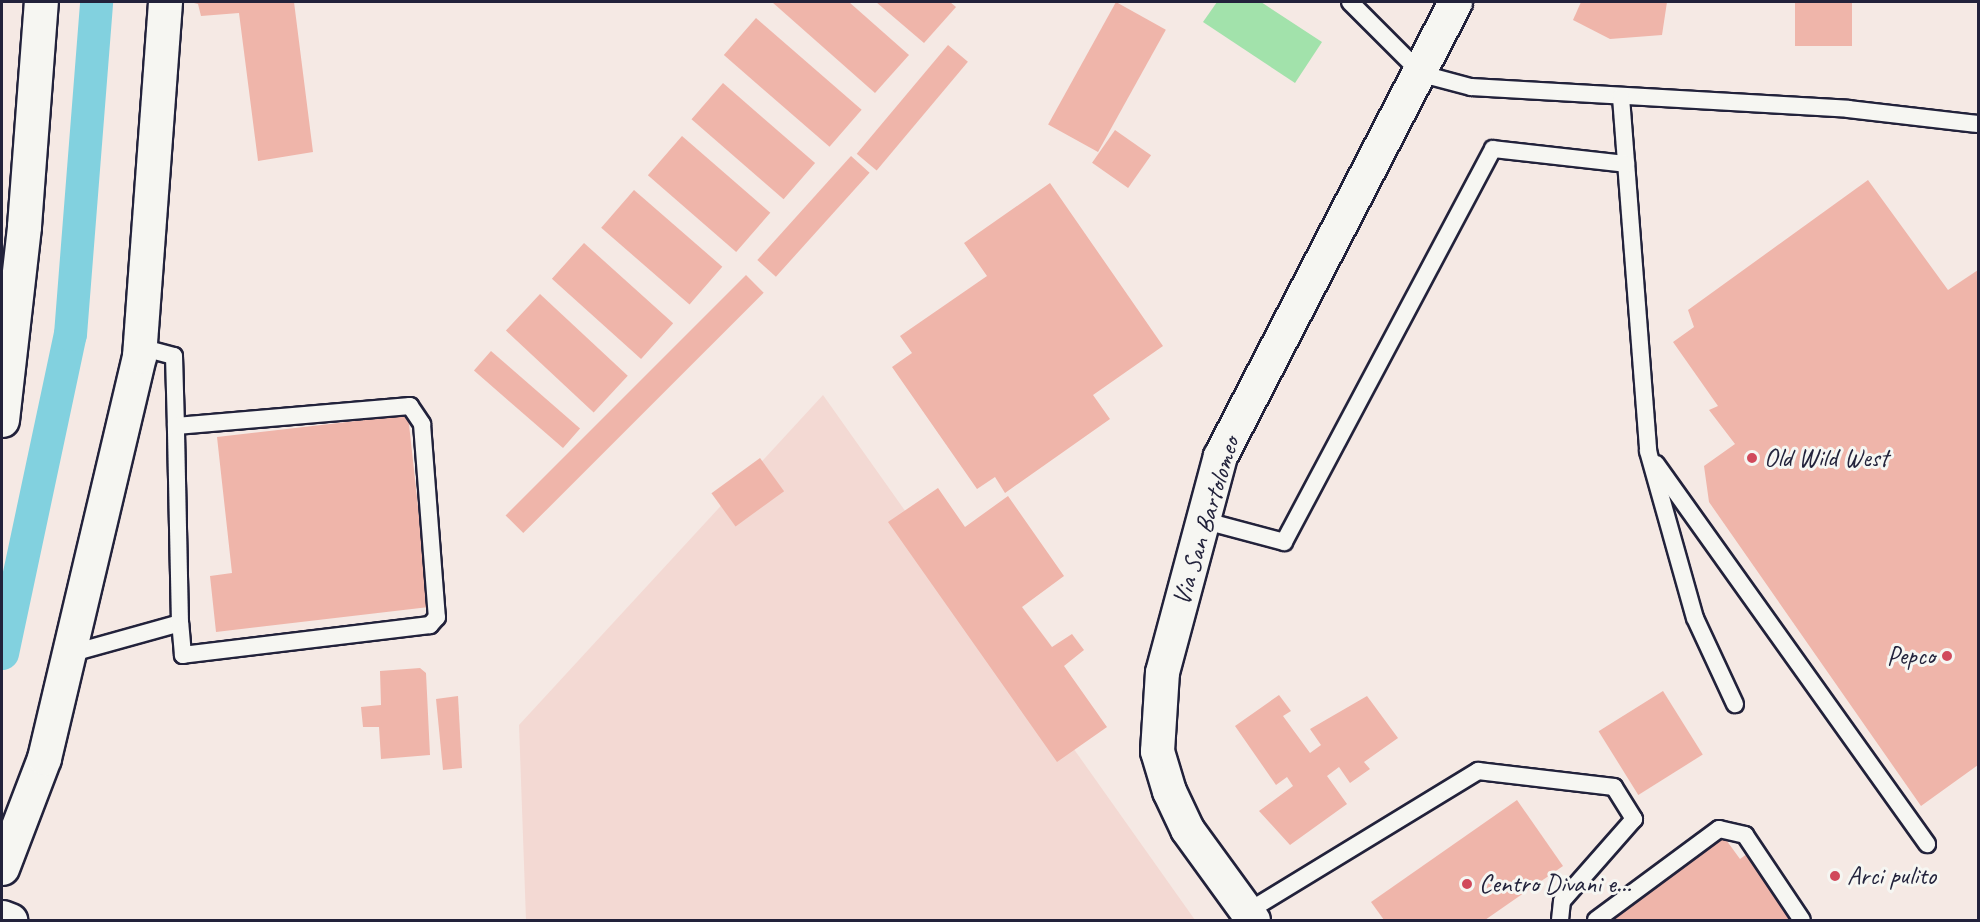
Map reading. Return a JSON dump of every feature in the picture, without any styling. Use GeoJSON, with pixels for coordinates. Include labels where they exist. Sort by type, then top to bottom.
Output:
{"type":"FeatureCollection","features":[{"type":"Feature","properties":{"kind":"street"},"geometry":{"type":"LineString","coordinates":[[2,420],[24,226],[41,2]]}},
{"type":"Feature","properties":{"kind":"street"},"geometry":{"type":"LineString","coordinates":[[2,868],[14,797],[44,758],[140,347],[165,2]]}},
{"type":"Feature","properties":{"kind":"street","name":"Via San Bartolomeo"},"geometry":{"type":"LineString","coordinates":[[1250,916],[1187,829],[1157,751],[1162,672],[1220,456],[1254,384],[1422,74],[1455,2]]}},
{"type":"Feature","properties":{"kind":"street"},"geometry":{"type":"LineString","coordinates":[[2,917],[10,921]]}},
{"type":"Feature","properties":{"kind":"lane"},"geometry":{"type":"LineString","coordinates":[[1350,2],[1422,74],[1471,87],[1848,109],[1978,124]]}},
{"type":"Feature","properties":{"kind":"lane"},"geometry":{"type":"LineString","coordinates":[[1622,97],[1647,451],[1695,618],[1735,704]]}},
{"type":"Feature","properties":{"kind":"lane"},"geometry":{"type":"LineString","coordinates":[[1202,520],[1284,542],[1493,149],[1626,164]]}},
{"type":"Feature","properties":{"kind":"lane"},"geometry":{"type":"LineString","coordinates":[[140,347],[174,356],[180,623],[183,655],[430,625],[437,617],[422,424],[410,406],[176,426]]}},
{"type":"Feature","properties":{"kind":"lane"},"geometry":{"type":"LineString","coordinates":[[1647,451],[1927,844]]}},
{"type":"Feature","properties":{"kind":"lane"},"geometry":{"type":"LineString","coordinates":[[69,654],[180,623]]}},
{"type":"Feature","properties":{"kind":"lane"},"geometry":{"type":"LineString","coordinates":[[1250,916],[1478,771],[1614,787],[1634,819],[1562,901],[1560,921]]}},
{"type":"Feature","properties":{"kind":"lane"},"geometry":{"type":"LineString","coordinates":[[1596,921],[1719,829],[1745,836],[1802,921]]}},
{"type":"Feature","properties":{"kind":"shaded area"},"geometry":{"type":"Polygon","coordinates":[[[823,395],[1195,920],[526,920],[519,725],[823,395]]]}},
{"type":"Feature","properties":{"kind":"green space"},"geometry":{"type":"Polygon","coordinates":[[[1217,2],[1261,2],[1322,42],[1295,83],[1203,22],[1217,2]]]}},
{"type":"Feature","properties":{"kind":"building"},"geometry":{"type":"Polygon","coordinates":[[[190,2],[294,2],[313,152],[258,161],[239,13],[201,16],[198,4],[190,2]]]}},
{"type":"Feature","properties":{"kind":"building"},"geometry":{"type":"Polygon","coordinates":[[[772,2],[849,2],[909,55],[875,93],[772,2]]]}},
{"type":"Feature","properties":{"kind":"building"},"geometry":{"type":"Polygon","coordinates":[[[876,2],[950,2],[956,7],[924,43],[876,2]]]}},
{"type":"Feature","properties":{"kind":"building"},"geometry":{"type":"Polygon","coordinates":[[[1116,2],[1166,30],[1098,152],[1048,124],[1116,2]]]}},
{"type":"Feature","properties":{"kind":"building"},"geometry":{"type":"Polygon","coordinates":[[[1581,2],[1667,2],[1662,35],[1610,39],[1573,20],[1581,2]]]}},
{"type":"Feature","properties":{"kind":"building"},"geometry":{"type":"Polygon","coordinates":[[[1795,2],[1852,2],[1852,46],[1795,46],[1795,2]]]}},
{"type":"Feature","properties":{"kind":"building"},"geometry":{"type":"Polygon","coordinates":[[[756,18],[862,110],[830,147],[724,55],[756,18]]]}},
{"type":"Feature","properties":{"kind":"building"},"geometry":{"type":"Polygon","coordinates":[[[948,45],[968,62],[877,170],[857,154],[948,45]]]}},
{"type":"Feature","properties":{"kind":"building"},"geometry":{"type":"Polygon","coordinates":[[[723,83],[815,163],[784,199],[692,119],[723,83]]]}},
{"type":"Feature","properties":{"kind":"building"},"geometry":{"type":"Polygon","coordinates":[[[1115,130],[1151,155],[1128,188],[1092,163],[1115,130]]]}},
{"type":"Feature","properties":{"kind":"building"},"geometry":{"type":"Polygon","coordinates":[[[682,136],[770,213],[736,252],[648,175],[682,136]]]}},
{"type":"Feature","properties":{"kind":"building"},"geometry":{"type":"Polygon","coordinates":[[[851,156],[870,173],[776,277],[757,260],[851,156]]]}},
{"type":"Feature","properties":{"kind":"building"},"geometry":{"type":"Polygon","coordinates":[[[1868,180],[1948,290],[1978,270],[1978,765],[1921,806],[1709,502],[1704,466],[1735,444],[1709,410],[1718,406],[1673,342],[1694,327],[1688,310],[1868,180]]]}},
{"type":"Feature","properties":{"kind":"building"},"geometry":{"type":"Polygon","coordinates":[[[1050,183],[1163,346],[1093,395],[1110,419],[1005,493],[995,477],[977,489],[892,367],[912,353],[900,336],[987,276],[964,243],[1050,183]]]}},
{"type":"Feature","properties":{"kind":"building"},"geometry":{"type":"Polygon","coordinates":[[[634,190],[722,267],[689,304],[601,228],[634,190]]]}},
{"type":"Feature","properties":{"kind":"building"},"geometry":{"type":"Polygon","coordinates":[[[584,243],[673,323],[641,359],[552,279],[584,243]]]}},
{"type":"Feature","properties":{"kind":"building"},"geometry":{"type":"Polygon","coordinates":[[[746,275],[764,293],[523,533],[506,515],[746,275]]]}},
{"type":"Feature","properties":{"kind":"building"},"geometry":{"type":"Polygon","coordinates":[[[540,294],[628,376],[594,412],[506,331],[540,294]]]}},
{"type":"Feature","properties":{"kind":"building"},"geometry":{"type":"Polygon","coordinates":[[[491,351],[580,428],[563,448],[474,371],[491,351]]]}},
{"type":"Feature","properties":{"kind":"building"},"geometry":{"type":"Polygon","coordinates":[[[408,415],[429,607],[216,632],[210,576],[232,573],[217,437],[408,415]]]}},
{"type":"Feature","properties":{"kind":"building"},"geometry":{"type":"Polygon","coordinates":[[[760,458],[784,491],[736,526],[711,493],[760,458]]]}},
{"type":"Feature","properties":{"kind":"building"},"geometry":{"type":"Polygon","coordinates":[[[938,488],[965,527],[1008,496],[1064,576],[1022,607],[1052,647],[1072,634],[1084,650],[1064,666],[1107,727],[1057,762],[888,522],[938,488]]]}},
{"type":"Feature","properties":{"kind":"building"},"geometry":{"type":"Polygon","coordinates":[[[420,668],[426,673],[430,755],[381,759],[379,727],[363,727],[361,707],[381,705],[380,671],[420,668]]]}},
{"type":"Feature","properties":{"kind":"building"},"geometry":{"type":"Polygon","coordinates":[[[1663,691],[1703,755],[1638,795],[1599,731],[1663,691]]]}},
{"type":"Feature","properties":{"kind":"building"},"geometry":{"type":"Polygon","coordinates":[[[1279,695],[1291,711],[1283,716],[1310,753],[1321,745],[1310,729],[1367,696],[1398,738],[1364,762],[1370,769],[1350,783],[1339,767],[1327,776],[1347,804],[1290,845],[1259,811],[1293,786],[1287,777],[1276,785],[1235,726],[1279,695]]]}},
{"type":"Feature","properties":{"kind":"building"},"geometry":{"type":"Polygon","coordinates":[[[458,696],[462,768],[443,770],[436,699],[458,696]]]}},
{"type":"Feature","properties":{"kind":"building"},"geometry":{"type":"Polygon","coordinates":[[[1517,800],[1563,866],[1485,920],[1384,920],[1371,902],[1517,800]]]}},
{"type":"Feature","properties":{"kind":"building"},"geometry":{"type":"Polygon","coordinates":[[[1724,837],[1740,859],[1751,851],[1796,920],[1610,920],[1724,837]]]}},
{"type":"Feature","properties":{"kind":"waterway"},"geometry":{"type":"LineString","coordinates":[[2,653],[70,334],[96,2]]}},
{"type":"Feature","properties":{"kind":"place","name":"Old Wild West"},"geometry":{"type":"Point","coordinates":[1752,458]}},
{"type":"Feature","properties":{"kind":"place","name":"Pepco"},"geometry":{"type":"Point","coordinates":[1947,656]}},
{"type":"Feature","properties":{"kind":"place","name":"Arci pulito"},"geometry":{"type":"Point","coordinates":[1835,876]}},
{"type":"Feature","properties":{"kind":"place","name":"Centro Divani e…"},"geometry":{"type":"Point","coordinates":[1467,884]}}]}
